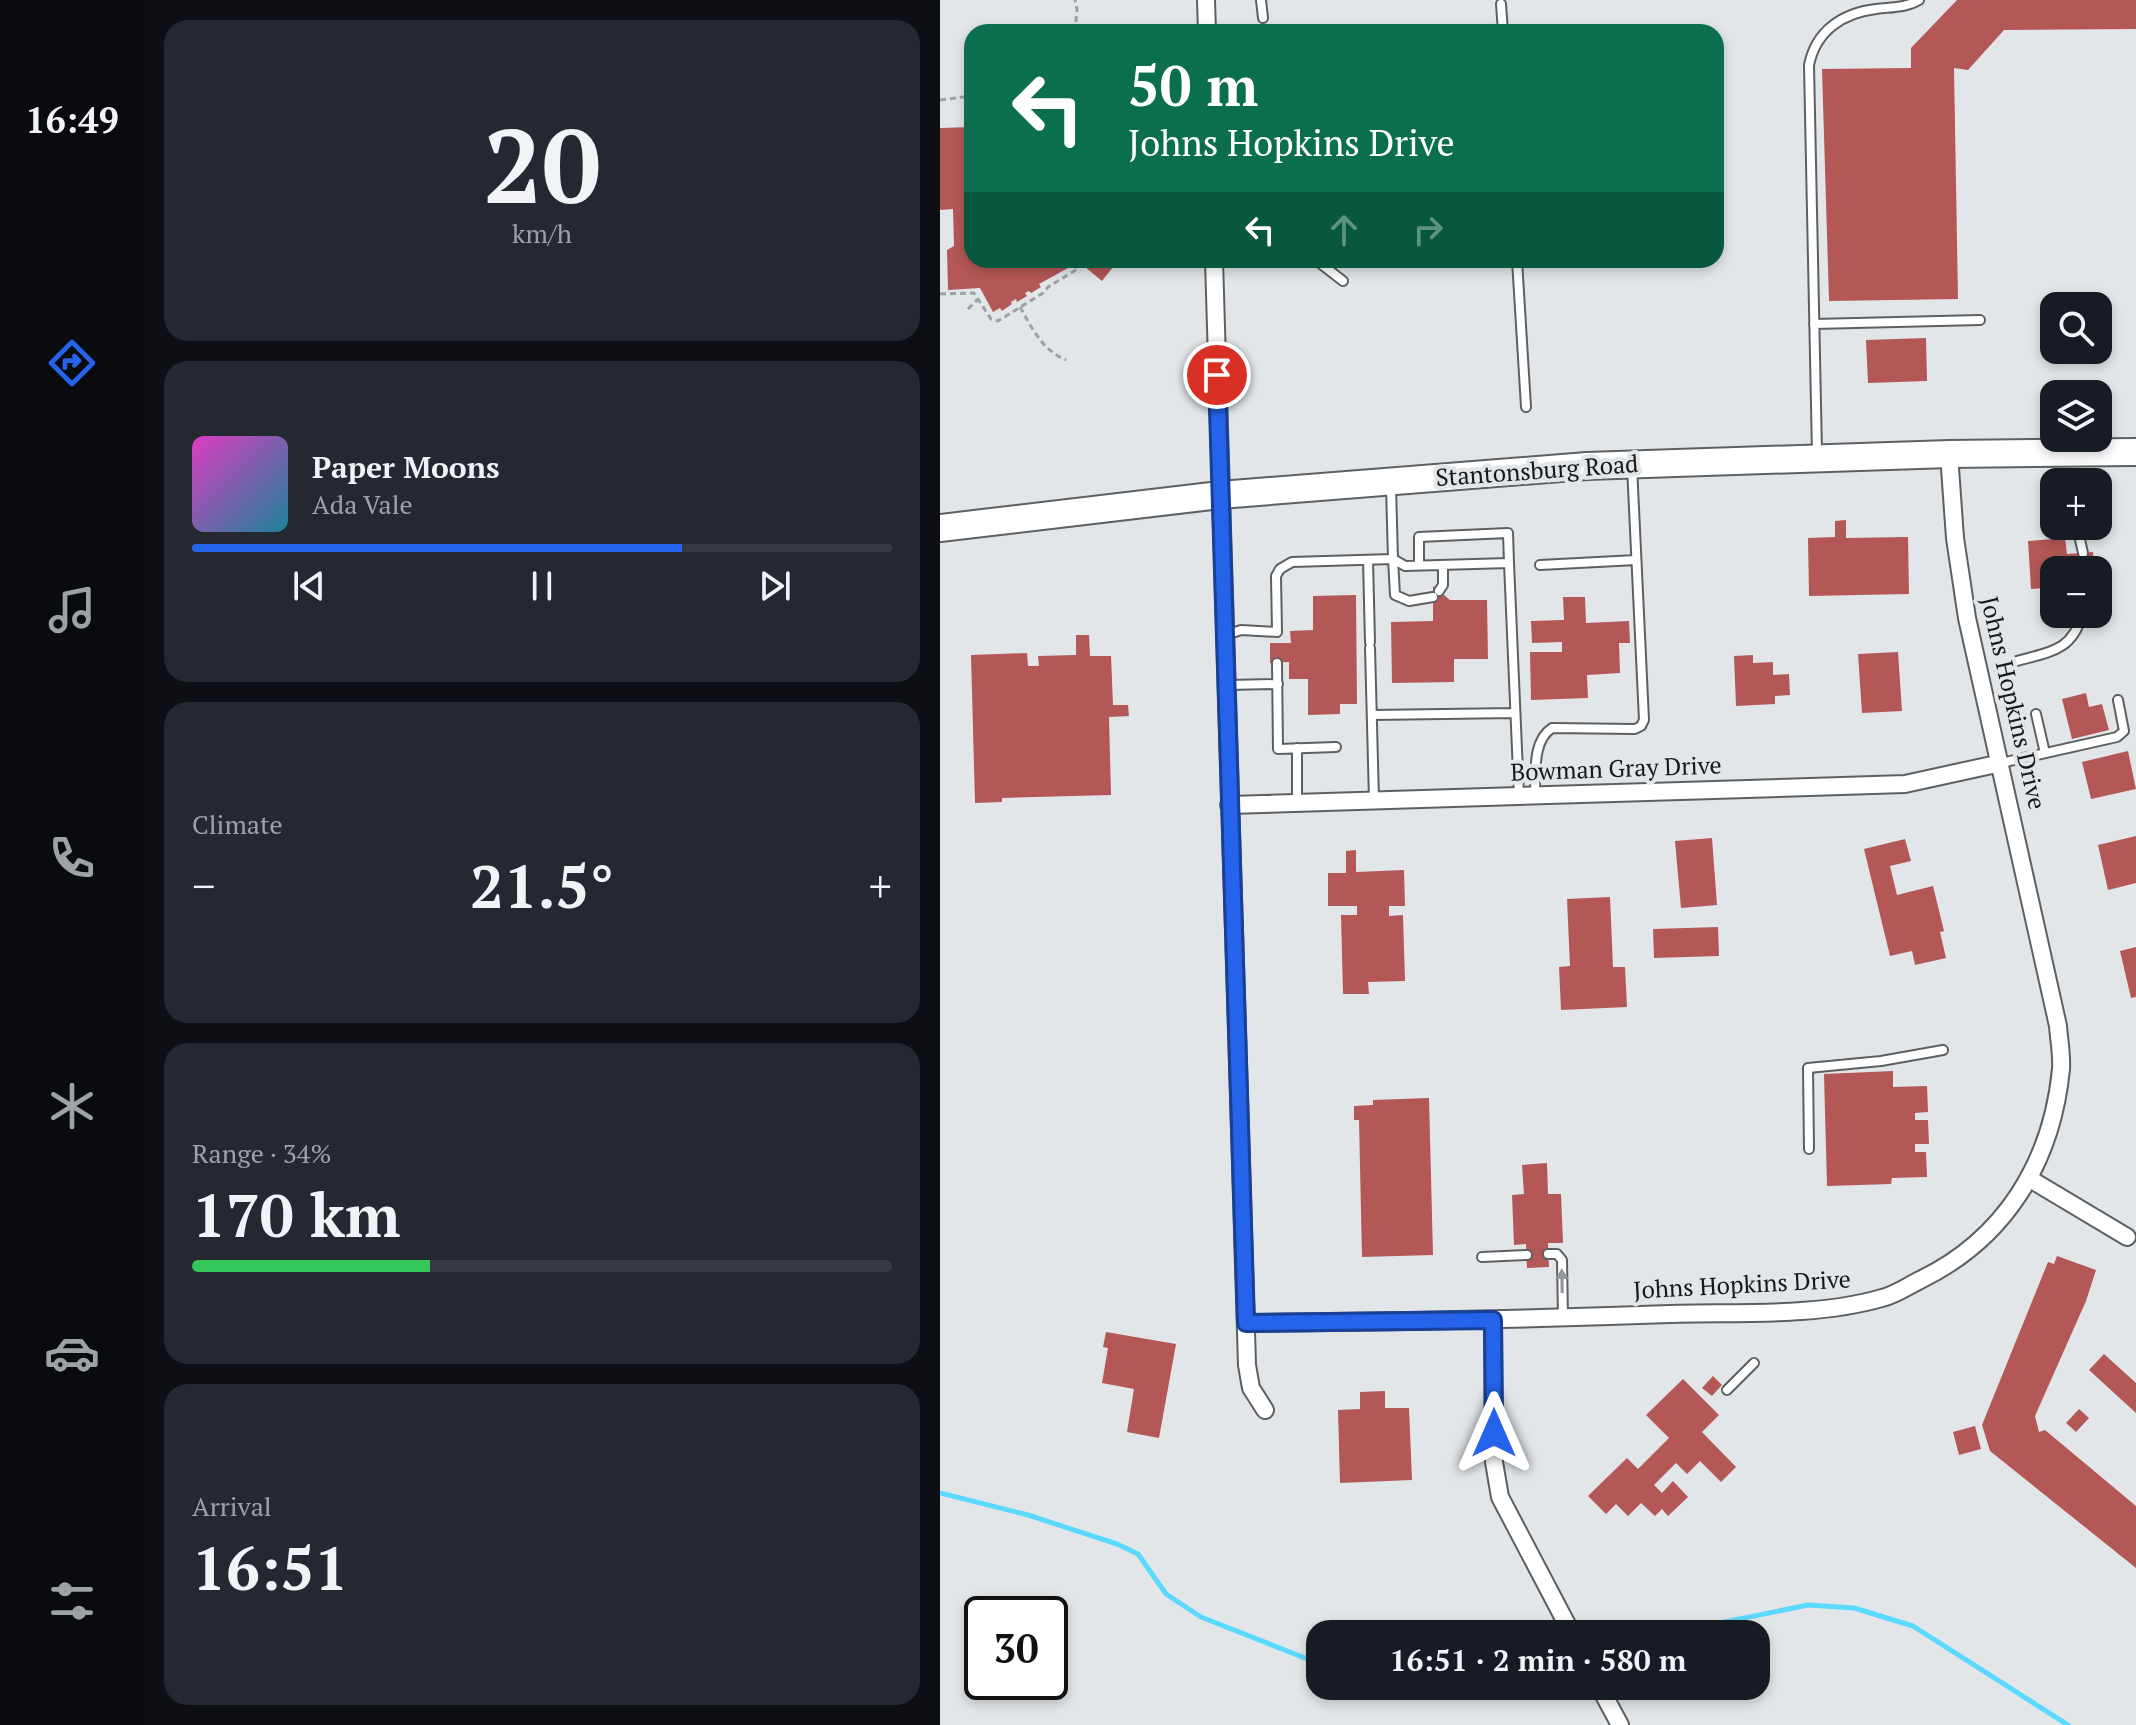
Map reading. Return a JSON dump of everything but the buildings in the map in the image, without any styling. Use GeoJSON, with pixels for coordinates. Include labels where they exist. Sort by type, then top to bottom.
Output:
{"type":"FeatureCollection","features":[{"type":"Feature","properties":{"kind":"main road","name":"Stantonsburg Road"},"geometry":{"type":"LineString","coordinates":[[940,528],[1220,495],[1632,464],[1949,454],[2136,452]]}},
{"type":"Feature","properties":{"kind":"street"},"geometry":{"type":"LineString","coordinates":[[1206,0],[1207,24]]}},
{"type":"Feature","properties":{"kind":"street"},"geometry":{"type":"LineString","coordinates":[[1214,268],[1246,1323],[1251,1388],[1265,1410]]}},
{"type":"Feature","properties":{"kind":"street","name":"Johns Hopkins Drive"},"geometry":{"type":"LineString","coordinates":[[1246,1323],[1493,1320],[1827,1309],[1884,1298],[1936,1272],[1973,1247],[2002,1219],[2030,1179],[2054,1112],[2062,1065],[2058,1026],[1967,618],[1955,538],[1949,454]]}},
{"type":"Feature","properties":{"kind":"street","name":"Bowman Gray Drive"},"geometry":{"type":"LineString","coordinates":[[1229,805],[1905,784],[2001,763]]}},
{"type":"Feature","properties":{"kind":"street"},"geometry":{"type":"LineString","coordinates":[[2030,1179],[2127,1237]]}},
{"type":"Feature","properties":{"kind":"street"},"geometry":{"type":"LineString","coordinates":[[1493,1320],[1494,1462],[1500,1497],[1565,1620]]}},
{"type":"Feature","properties":{"kind":"street"},"geometry":{"type":"LineString","coordinates":[[1607,1700],[1620,1725]]}},
{"type":"Feature","properties":{"kind":"lane"},"geometry":{"type":"LineString","coordinates":[[1261,0],[1263,18]]}},
{"type":"Feature","properties":{"kind":"lane"},"geometry":{"type":"LineString","coordinates":[[1817,458],[1809,65],[1812,50],[1823,34],[1840,19],[1856,12],[1900,7],[1919,0]]}},
{"type":"Feature","properties":{"kind":"lane"},"geometry":{"type":"LineString","coordinates":[[1501,4],[1502,24]]}},
{"type":"Feature","properties":{"kind":"lane"},"geometry":{"type":"LineString","coordinates":[[1326,268],[1343,281]]}},
{"type":"Feature","properties":{"kind":"lane"},"geometry":{"type":"LineString","coordinates":[[1517,268],[1526,407]]}},
{"type":"Feature","properties":{"kind":"lane"},"geometry":{"type":"LineString","coordinates":[[1814,324],[1980,320]]}},
{"type":"Feature","properties":{"kind":"lane"},"geometry":{"type":"LineString","coordinates":[[1527,796],[1538,746],[1545,733],[1552,728],[1635,729],[1644,720],[1632,464]]}},
{"type":"Feature","properties":{"kind":"lane"},"geometry":{"type":"LineString","coordinates":[[1390,482],[1395,595],[1416,601],[1436,594],[1443,585],[1443,565]]}},
{"type":"Feature","properties":{"kind":"lane"},"geometry":{"type":"LineString","coordinates":[[1419,565],[1419,537],[1508,533],[1515,713],[1527,796]]}},
{"type":"Feature","properties":{"kind":"lane"},"geometry":{"type":"LineString","coordinates":[[2080,540],[2083,553]]}},
{"type":"Feature","properties":{"kind":"lane"},"geometry":{"type":"LineString","coordinates":[[1276,643],[1276,576],[1280,569],[1292,562],[1393,559],[1405,566],[1509,563]]}},
{"type":"Feature","properties":{"kind":"lane"},"geometry":{"type":"LineString","coordinates":[[1368,560],[1374,800]]}},
{"type":"Feature","properties":{"kind":"lane"},"geometry":{"type":"LineString","coordinates":[[1540,565],[1636,560]]}},
{"type":"Feature","properties":{"kind":"lane"},"geometry":{"type":"LineString","coordinates":[[2017,661],[2062,648],[2079,628]]}},
{"type":"Feature","properties":{"kind":"lane"},"geometry":{"type":"LineString","coordinates":[[1225,635],[1241,630],[1277,632]]}},
{"type":"Feature","properties":{"kind":"lane"},"geometry":{"type":"LineString","coordinates":[[1277,663],[1278,749],[1336,747]]}},
{"type":"Feature","properties":{"kind":"lane"},"geometry":{"type":"LineString","coordinates":[[1226,685],[1278,684]]}},
{"type":"Feature","properties":{"kind":"lane"},"geometry":{"type":"LineString","coordinates":[[2001,763],[2117,737],[2124,731],[2118,700]]}},
{"type":"Feature","properties":{"kind":"lane"},"geometry":{"type":"LineString","coordinates":[[1372,715],[1515,713]]}},
{"type":"Feature","properties":{"kind":"lane"},"geometry":{"type":"LineString","coordinates":[[2036,714],[2045,753]]}},
{"type":"Feature","properties":{"kind":"lane"},"geometry":{"type":"LineString","coordinates":[[1297,748],[1297,802]]}},
{"type":"Feature","properties":{"kind":"lane"},"geometry":{"type":"LineString","coordinates":[[1809,1149],[1808,1068],[1881,1061],[1943,1050]]}},
{"type":"Feature","properties":{"kind":"lane"},"geometry":{"type":"LineString","coordinates":[[1548,1254],[1557,1254],[1562,1260],[1563,1318]]}},
{"type":"Feature","properties":{"kind":"lane"},"geometry":{"type":"LineString","coordinates":[[1482,1257],[1527,1255]]}},
{"type":"Feature","properties":{"kind":"lane"},"geometry":{"type":"LineString","coordinates":[[1727,1390],[1754,1363]]}},
{"type":"Feature","properties":{"kind":"path"},"geometry":{"type":"LineString","coordinates":[[1075,0],[1075,24]]}},
{"type":"Feature","properties":{"kind":"path"},"geometry":{"type":"LineString","coordinates":[[940,100],[964,97]]}},
{"type":"Feature","properties":{"kind":"path"},"geometry":{"type":"LineString","coordinates":[[940,294],[974,293],[991,319],[998,321],[1076,270],[1080,272]]}},
{"type":"Feature","properties":{"kind":"path"},"geometry":{"type":"LineString","coordinates":[[968,309],[978,299]]}},
{"type":"Feature","properties":{"kind":"path"},"geometry":{"type":"LineString","coordinates":[[1020,307],[1043,344],[1050,352],[1066,360]]}},
{"type":"Feature","properties":{"kind":"waterway"},"geometry":{"type":"LineString","coordinates":[[940,1493],[1028,1515],[1117,1544],[1138,1554],[1166,1594],[1201,1617],[1306,1658]]}},
{"type":"Feature","properties":{"kind":"waterway"},"geometry":{"type":"LineString","coordinates":[[1734,1620],[1808,1605],[1854,1608],[1913,1626],[2068,1725]]}},
{"type":"Feature","properties":{"kind":"route"},"geometry":{"type":"LineString","coordinates":[[1217,375],[1246,1323],[1493,1320],[1494,1433]]}}]}
